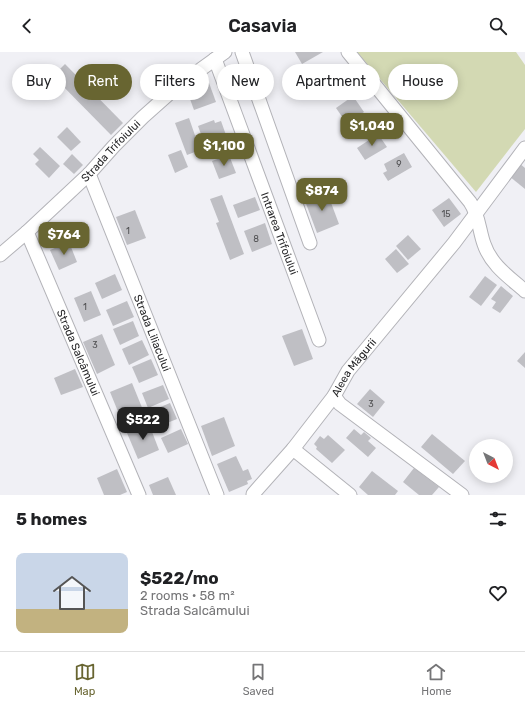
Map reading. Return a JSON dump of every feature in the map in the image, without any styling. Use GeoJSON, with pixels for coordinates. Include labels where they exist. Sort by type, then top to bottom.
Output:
{"type":"FeatureCollection","features":[{"type":"Feature","properties":{"kind":"street"},"geometry":{"type":"LineString","coordinates":[[242,52],[310,243]]}},
{"type":"Feature","properties":{"kind":"street"},"geometry":{"type":"LineString","coordinates":[[348,52],[470,202],[476,214],[484,244],[490,258],[525,291]]}},
{"type":"Feature","properties":{"kind":"street","name":"Strada Trifoiului"},"geometry":{"type":"LineString","coordinates":[[0,255],[27,232],[88,174],[143,117],[178,85],[220,56]]}},
{"type":"Feature","properties":{"kind":"street","name":"Intrarea Trifoiului"},"geometry":{"type":"LineString","coordinates":[[220,56],[319,340]]}},
{"type":"Feature","properties":{"kind":"street","name":"Aleea Măgurii"},"geometry":{"type":"LineString","coordinates":[[462,495],[340,404],[334,396],[348,371],[454,243],[525,148]]}},
{"type":"Feature","properties":{"kind":"street","name":"Strada Liliacului"},"geometry":{"type":"LineString","coordinates":[[88,174],[216,493]]}},
{"type":"Feature","properties":{"kind":"street","name":"Strada Salcâmului"},"geometry":{"type":"LineString","coordinates":[[27,232],[139,495]]}},
{"type":"Feature","properties":{"kind":"street"},"geometry":{"type":"LineString","coordinates":[[253,495],[293,449],[334,396]]}},
{"type":"Feature","properties":{"kind":"street"},"geometry":{"type":"LineString","coordinates":[[293,449],[350,495]]}},
{"type":"Feature","properties":{"kind":"green space"},"geometry":{"type":"Polygon","coordinates":[[[357,52],[516,52],[525,65],[525,129],[476,192],[398,100],[458,100],[458,64],[388,64],[388,88],[380,79],[380,64],[367,64],[357,52]]]}},
{"type":"Feature","properties":{"kind":"building"},"geometry":{"type":"Polygon","coordinates":[[[295,52],[323,52],[302,64],[295,52]]]}},
{"type":"Feature","properties":{"kind":"building"},"geometry":{"type":"Polygon","coordinates":[[[66,65],[74,73],[74,97],[66,89],[66,65]]]}},
{"type":"Feature","properties":{"kind":"building"},"geometry":{"type":"Polygon","coordinates":[[[209,83],[216,102],[194,110],[190,100],[209,100],[209,83]]]}},
{"type":"Feature","properties":{"kind":"building"},"geometry":{"type":"Polygon","coordinates":[[[77,100],[100,100],[123,123],[111,135],[77,100]]]}},
{"type":"Feature","properties":{"kind":"building"},"geometry":{"type":"Polygon","coordinates":[[[347,100],[356,100],[364,112],[347,124],[336,108],[347,100]]]}},
{"type":"Feature","properties":{"kind":"building"},"geometry":{"type":"Polygon","coordinates":[[[371,115],[379,128],[362,137],[355,124],[371,115]]]}},
{"type":"Feature","properties":{"kind":"building"},"geometry":{"type":"Polygon","coordinates":[[[189,118],[200,150],[187,155],[175,123],[189,118]]]}},
{"type":"Feature","properties":{"kind":"building"},"geometry":{"type":"Polygon","coordinates":[[[214,120],[215,123],[221,121],[226,135],[220,137],[222,142],[206,148],[198,126],[214,120]]]}},
{"type":"Feature","properties":{"kind":"building"},"geometry":{"type":"Polygon","coordinates":[[[67,127],[81,142],[71,151],[57,137],[67,127]]]}},
{"type":"Feature","properties":{"kind":"building"},"geometry":{"type":"Polygon","coordinates":[[[378,134],[387,147],[365,160],[357,148],[378,134]]]}},
{"type":"Feature","properties":{"kind":"building"},"geometry":{"type":"Polygon","coordinates":[[[40,147],[60,166],[49,178],[35,164],[39,160],[33,154],[40,147]]]}},
{"type":"Feature","properties":{"kind":"building"},"geometry":{"type":"Polygon","coordinates":[[[181,150],[188,167],[175,173],[168,155],[181,150]]]}},
{"type":"Feature","properties":{"kind":"building"},"geometry":{"type":"Polygon","coordinates":[[[404,153],[412,167],[388,181],[383,173],[387,171],[384,164],[404,153]]]}},
{"type":"Feature","properties":{"kind":"building"},"geometry":{"type":"Polygon","coordinates":[[[72,154],[83,165],[74,174],[63,164],[72,154]]]}},
{"type":"Feature","properties":{"kind":"building"},"geometry":{"type":"Polygon","coordinates":[[[229,155],[236,173],[219,179],[212,161],[229,155]]]}},
{"type":"Feature","properties":{"kind":"building"},"geometry":{"type":"Polygon","coordinates":[[[519,163],[525,168],[525,189],[509,176],[519,163]]]}},
{"type":"Feature","properties":{"kind":"building"},"geometry":{"type":"Polygon","coordinates":[[[327,192],[339,224],[317,233],[305,201],[327,192]]]}},
{"type":"Feature","properties":{"kind":"building"},"geometry":{"type":"Polygon","coordinates":[[[222,195],[244,254],[230,260],[216,223],[219,222],[210,199],[222,195]]]}},
{"type":"Feature","properties":{"kind":"building"},"geometry":{"type":"Polygon","coordinates":[[[255,197],[260,210],[238,218],[233,205],[255,197]]]}},
{"type":"Feature","properties":{"kind":"building"},"geometry":{"type":"Polygon","coordinates":[[[449,198],[461,214],[444,227],[432,210],[449,198]]]}},
{"type":"Feature","properties":{"kind":"building"},"geometry":{"type":"Polygon","coordinates":[[[135,210],[146,238],[127,245],[116,217],[135,210]]]}},
{"type":"Feature","properties":{"kind":"building"},"geometry":{"type":"Polygon","coordinates":[[[265,223],[272,244],[252,252],[244,231],[265,223]]]}},
{"type":"Feature","properties":{"kind":"building"},"geometry":{"type":"Polygon","coordinates":[[[408,235],[421,249],[408,260],[396,246],[408,235]]]}},
{"type":"Feature","properties":{"kind":"building"},"geometry":{"type":"Polygon","coordinates":[[[69,242],[77,262],[59,270],[50,250],[69,242]]]}},
{"type":"Feature","properties":{"kind":"building"},"geometry":{"type":"Polygon","coordinates":[[[396,249],[409,264],[397,273],[385,259],[396,249]]]}},
{"type":"Feature","properties":{"kind":"building"},"geometry":{"type":"Polygon","coordinates":[[[115,274],[122,290],[102,299],[95,283],[115,274]]]}},
{"type":"Feature","properties":{"kind":"building"},"geometry":{"type":"Polygon","coordinates":[[[485,276],[497,285],[481,306],[469,297],[485,276]]]}},
{"type":"Feature","properties":{"kind":"building"},"geometry":{"type":"Polygon","coordinates":[[[501,286],[513,296],[500,313],[492,308],[496,302],[491,299],[501,286]]]}},
{"type":"Feature","properties":{"kind":"building"},"geometry":{"type":"Polygon","coordinates":[[[91,291],[101,315],[84,322],[74,298],[91,291]]]}},
{"type":"Feature","properties":{"kind":"building"},"geometry":{"type":"Polygon","coordinates":[[[127,301],[134,317],[113,326],[106,310],[127,301]]]}},
{"type":"Feature","properties":{"kind":"building"},"geometry":{"type":"Polygon","coordinates":[[[133,321],[139,336],[120,345],[113,329],[133,321]]]}},
{"type":"Feature","properties":{"kind":"building"},"geometry":{"type":"Polygon","coordinates":[[[302,329],[313,359],[294,366],[282,336],[302,329]]]}},
{"type":"Feature","properties":{"kind":"building"},"geometry":{"type":"Polygon","coordinates":[[[102,334],[115,365],[97,374],[83,342],[102,334]]]}},
{"type":"Feature","properties":{"kind":"building"},"geometry":{"type":"Polygon","coordinates":[[[142,340],[149,355],[129,365],[122,349],[142,340]]]}},
{"type":"Feature","properties":{"kind":"building"},"geometry":{"type":"Polygon","coordinates":[[[525,352],[525,368],[517,361],[525,352]]]}},
{"type":"Feature","properties":{"kind":"building"},"geometry":{"type":"Polygon","coordinates":[[[151,359],[158,375],[139,383],[132,367],[151,359]]]}},
{"type":"Feature","properties":{"kind":"building"},"geometry":{"type":"Polygon","coordinates":[[[75,369],[83,387],[61,395],[54,378],[75,369]]]}},
{"type":"Feature","properties":{"kind":"building"},"geometry":{"type":"Polygon","coordinates":[[[132,383],[143,410],[121,419],[110,392],[132,383]]]}},
{"type":"Feature","properties":{"kind":"building"},"geometry":{"type":"Polygon","coordinates":[[[163,385],[169,399],[148,408],[142,393],[163,385]]]}},
{"type":"Feature","properties":{"kind":"building"},"geometry":{"type":"Polygon","coordinates":[[[370,389],[385,402],[373,417],[357,404],[370,389]]]}},
{"type":"Feature","properties":{"kind":"building"},"geometry":{"type":"Polygon","coordinates":[[[170,403],[177,419],[157,427],[151,411],[170,403]]]}},
{"type":"Feature","properties":{"kind":"building"},"geometry":{"type":"Polygon","coordinates":[[[224,417],[235,446],[212,456],[201,426],[224,417]]]}},
{"type":"Feature","properties":{"kind":"building"},"geometry":{"type":"Polygon","coordinates":[[[149,424],[159,450],[138,459],[127,433],[149,424]]]}},
{"type":"Feature","properties":{"kind":"building"},"geometry":{"type":"Polygon","coordinates":[[[181,429],[188,444],[168,453],[161,438],[181,429]]]}},
{"type":"Feature","properties":{"kind":"building"},"geometry":{"type":"Polygon","coordinates":[[[354,429],[361,435],[364,432],[371,438],[368,441],[376,448],[368,457],[346,438],[354,429]]]}},
{"type":"Feature","properties":{"kind":"building"},"geometry":{"type":"Polygon","coordinates":[[[432,434],[465,461],[453,474],[421,447],[432,434]]]}},
{"type":"Feature","properties":{"kind":"building"},"geometry":{"type":"Polygon","coordinates":[[[328,435],[345,450],[332,463],[316,449],[317,447],[314,444],[320,436],[324,439],[328,435]]]}},
{"type":"Feature","properties":{"kind":"building"},"geometry":{"type":"Polygon","coordinates":[[[236,456],[243,471],[248,469],[252,479],[247,481],[248,484],[229,492],[217,464],[236,456]]]}},
{"type":"Feature","properties":{"kind":"building"},"geometry":{"type":"Polygon","coordinates":[[[414,468],[439,487],[432,495],[419,495],[403,482],[414,468]]]}},
{"type":"Feature","properties":{"kind":"building"},"geometry":{"type":"Polygon","coordinates":[[[117,469],[127,492],[120,495],[104,495],[97,478],[117,469]]]}},
{"type":"Feature","properties":{"kind":"building"},"geometry":{"type":"Polygon","coordinates":[[[372,471],[398,491],[395,495],[368,495],[359,487],[372,471]]]}},
{"type":"Feature","properties":{"kind":"building"},"geometry":{"type":"Polygon","coordinates":[[[168,477],[176,495],[153,495],[149,485],[168,477]]]}}]}
